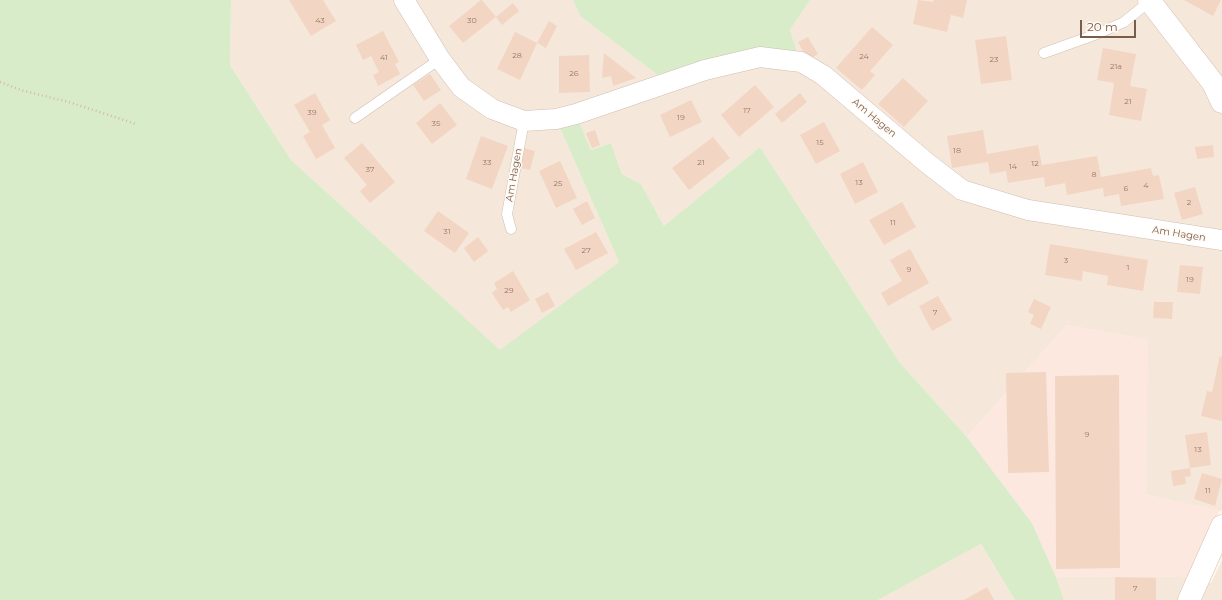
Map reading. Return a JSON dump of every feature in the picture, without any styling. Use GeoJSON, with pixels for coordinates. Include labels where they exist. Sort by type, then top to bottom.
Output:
{"type":"FeatureCollection","features":[{"type":"Feature","properties":{"kind":"street","name":"Am Hagen"},"geometry":{"type":"LineString","coordinates":[[404,0],[440,59],[461,87],[492,110],[524,121],[556,119],[576,114],[705,70],[760,57],[801,62],[824,76],[927,163],[962,190],[1028,210],[1222,240]]}},
{"type":"Feature","properties":{"kind":"street"},"geometry":{"type":"LineString","coordinates":[[1150,0],[1219,87]]}},
{"type":"Feature","properties":{"kind":"street"},"geometry":{"type":"LineString","coordinates":[[1189,600],[1222,526]]}},
{"type":"Feature","properties":{"kind":"lane"},"geometry":{"type":"LineString","coordinates":[[1044,53],[1097,34],[1124,22],[1150,0]]}},
{"type":"Feature","properties":{"kind":"lane"},"geometry":{"type":"LineString","coordinates":[[355,118],[440,59]]}},
{"type":"Feature","properties":{"kind":"lane","name":"Am Hagen"},"geometry":{"type":"LineString","coordinates":[[511,229],[507,214],[524,121]]}},
{"type":"Feature","properties":{"kind":"path"},"geometry":{"type":"LineString","coordinates":[[0,82],[24,91],[69,102],[136,124]]}},
{"type":"Feature","properties":{"kind":"shaded area"},"geometry":{"type":"Polygon","coordinates":[[[231,0],[573,0],[580,16],[668,82],[705,70],[801,62],[790,30],[810,0],[1222,0],[1222,511],[1146,495],[1147,340],[1067,325],[967,437],[900,363],[760,147],[664,226],[641,184],[622,174],[611,143],[591,150],[576,114],[556,119],[619,262],[500,351],[291,160],[230,65],[231,0]]]}},
{"type":"Feature","properties":{"kind":"shaded area"},"geometry":{"type":"Polygon","coordinates":[[[1067,325],[1148,340],[1146,495],[1220,510],[1188,577],[1056,577],[1032,523],[967,437],[1067,325]]]}},
{"type":"Feature","properties":{"kind":"shaded area"},"geometry":{"type":"Polygon","coordinates":[[[981,544],[1015,600],[878,600],[981,544]]]}},
{"type":"Feature","properties":{"kind":"shaded area"},"geometry":{"type":"Polygon","coordinates":[[[1222,561],[1222,600],[1064,600],[1056,577],[1188,577],[1211,583],[1222,561]]]}},
{"type":"Feature","properties":{"kind":"green space"},"geometry":{"type":"Polygon","coordinates":[[[0,0],[231,0],[230,65],[291,160],[500,350],[619,262],[556,119],[576,114],[591,150],[611,143],[622,174],[641,184],[664,226],[760,147],[900,363],[967,437],[1032,523],[1056,577],[1064,600],[1015,600],[981,544],[878,600],[0,600],[0,0]]]}},
{"type":"Feature","properties":{"kind":"green space"},"geometry":{"type":"Polygon","coordinates":[[[573,0],[810,0],[790,30],[797,51],[749,49],[694,63],[658,75],[580,16],[573,0]]]}},
{"type":"Feature","properties":{"kind":"building"},"geometry":{"type":"Polygon","coordinates":[[[289,0],[323,0],[336,21],[311,36],[289,0]]]}},
{"type":"Feature","properties":{"kind":"building"},"geometry":{"type":"Polygon","coordinates":[[[481,0],[496,17],[463,43],[449,26],[481,0]]]}},
{"type":"Feature","properties":{"kind":"building"},"geometry":{"type":"Polygon","coordinates":[[[918,0],[933,2],[934,0],[967,0],[963,18],[951,15],[947,32],[913,24],[918,0]]]}},
{"type":"Feature","properties":{"kind":"building"},"geometry":{"type":"Polygon","coordinates":[[[1184,0],[1221,0],[1213,16],[1184,0]]]}},
{"type":"Feature","properties":{"kind":"building"},"geometry":{"type":"Polygon","coordinates":[[[513,3],[519,11],[502,25],[496,17],[513,3]]]}},
{"type":"Feature","properties":{"kind":"building"},"geometry":{"type":"Polygon","coordinates":[[[549,21],[557,26],[546,48],[537,43],[549,21]]]}},
{"type":"Feature","properties":{"kind":"building"},"geometry":{"type":"Polygon","coordinates":[[[872,27],[893,45],[870,71],[875,75],[862,90],[836,68],[872,27]]]}},
{"type":"Feature","properties":{"kind":"building"},"geometry":{"type":"Polygon","coordinates":[[[383,31],[399,62],[395,64],[400,74],[378,86],[373,75],[379,72],[371,56],[363,60],[356,45],[383,31]]]}},
{"type":"Feature","properties":{"kind":"building"},"geometry":{"type":"Polygon","coordinates":[[[515,32],[537,43],[520,80],[497,69],[515,32]]]}},
{"type":"Feature","properties":{"kind":"building"},"geometry":{"type":"Polygon","coordinates":[[[1006,36],[1012,80],[981,84],[975,40],[1006,36]]]}},
{"type":"Feature","properties":{"kind":"building"},"geometry":{"type":"Polygon","coordinates":[[[808,37],[818,54],[808,60],[798,42],[808,37]]]}},
{"type":"Feature","properties":{"kind":"building"},"geometry":{"type":"Polygon","coordinates":[[[1103,48],[1136,54],[1130,86],[1147,89],[1141,121],[1109,115],[1114,83],[1097,80],[1103,48]]]}},
{"type":"Feature","properties":{"kind":"building"},"geometry":{"type":"Polygon","coordinates":[[[604,53],[636,78],[613,86],[611,76],[602,78],[604,53]]]}},
{"type":"Feature","properties":{"kind":"building"},"geometry":{"type":"Polygon","coordinates":[[[589,55],[590,92],[559,93],[559,56],[589,55]]]}},
{"type":"Feature","properties":{"kind":"building"},"geometry":{"type":"Polygon","coordinates":[[[430,74],[441,90],[424,101],[413,85],[430,74]]]}},
{"type":"Feature","properties":{"kind":"building"},"geometry":{"type":"Polygon","coordinates":[[[903,78],[928,101],[904,127],[878,104],[903,78]]]}},
{"type":"Feature","properties":{"kind":"building"},"geometry":{"type":"Polygon","coordinates":[[[755,85],[774,107],[739,137],[721,115],[755,85]]]}},
{"type":"Feature","properties":{"kind":"building"},"geometry":{"type":"Polygon","coordinates":[[[315,93],[330,120],[322,125],[335,148],[316,159],[303,136],[310,132],[294,105],[315,93]]]}},
{"type":"Feature","properties":{"kind":"building"},"geometry":{"type":"Polygon","coordinates":[[[800,93],[807,102],[782,123],[775,114],[800,93]]]}},
{"type":"Feature","properties":{"kind":"building"},"geometry":{"type":"Polygon","coordinates":[[[691,100],[702,122],[670,137],[660,115],[691,100]]]}},
{"type":"Feature","properties":{"kind":"building"},"geometry":{"type":"Polygon","coordinates":[[[440,103],[457,125],[432,144],[416,123],[440,103]]]}},
{"type":"Feature","properties":{"kind":"building"},"geometry":{"type":"Polygon","coordinates":[[[824,122],[840,151],[816,164],[800,135],[824,122]]]}},
{"type":"Feature","properties":{"kind":"building"},"geometry":{"type":"Polygon","coordinates":[[[595,130],[600,145],[592,148],[586,133],[595,130]]]}},
{"type":"Feature","properties":{"kind":"building"},"geometry":{"type":"Polygon","coordinates":[[[983,130],[987,154],[1038,145],[1042,165],[1097,156],[1101,177],[1151,168],[1153,176],[1159,175],[1164,199],[1121,206],[1119,194],[1104,197],[1103,188],[1067,195],[1065,183],[1045,187],[1044,177],[1008,183],[1006,171],[990,174],[988,162],[952,168],[947,136],[983,130]]]}},
{"type":"Feature","properties":{"kind":"building"},"geometry":{"type":"Polygon","coordinates":[[[481,136],[508,146],[492,189],[466,179],[481,136]]]}},
{"type":"Feature","properties":{"kind":"building"},"geometry":{"type":"Polygon","coordinates":[[[713,137],[730,158],[689,190],[672,168],[713,137]]]}},
{"type":"Feature","properties":{"kind":"building"},"geometry":{"type":"Polygon","coordinates":[[[362,143],[395,182],[370,203],[360,191],[367,185],[344,158],[362,143]]]}},
{"type":"Feature","properties":{"kind":"building"},"geometry":{"type":"Polygon","coordinates":[[[1213,145],[1214,157],[1197,159],[1195,147],[1213,145]]]}},
{"type":"Feature","properties":{"kind":"building"},"geometry":{"type":"Polygon","coordinates":[[[524,148],[535,151],[530,170],[520,168],[524,148]]]}},
{"type":"Feature","properties":{"kind":"building"},"geometry":{"type":"Polygon","coordinates":[[[560,161],[577,198],[556,208],[539,171],[560,161]]]}},
{"type":"Feature","properties":{"kind":"building"},"geometry":{"type":"Polygon","coordinates":[[[863,162],[878,192],[855,204],[840,174],[863,162]]]}},
{"type":"Feature","properties":{"kind":"building"},"geometry":{"type":"Polygon","coordinates":[[[1195,187],[1203,214],[1182,220],[1174,193],[1195,187]]]}},
{"type":"Feature","properties":{"kind":"building"},"geometry":{"type":"Polygon","coordinates":[[[587,201],[595,218],[582,225],[573,209],[587,201]]]}},
{"type":"Feature","properties":{"kind":"building"},"geometry":{"type":"Polygon","coordinates":[[[902,202],[916,227],[884,245],[869,220],[902,202]]]}},
{"type":"Feature","properties":{"kind":"building"},"geometry":{"type":"Polygon","coordinates":[[[438,211],[469,233],[455,253],[424,231],[438,211]]]}},
{"type":"Feature","properties":{"kind":"building"},"geometry":{"type":"Polygon","coordinates":[[[596,232],[608,253],[576,270],[564,249],[596,232]]]}},
{"type":"Feature","properties":{"kind":"building"},"geometry":{"type":"Polygon","coordinates":[[[478,237],[488,251],[474,262],[464,248],[478,237]]]}},
{"type":"Feature","properties":{"kind":"building"},"geometry":{"type":"Polygon","coordinates":[[[1050,244],[1148,260],[1143,291],[1107,285],[1108,276],[1083,271],[1082,281],[1045,275],[1050,244]]]}},
{"type":"Feature","properties":{"kind":"building"},"geometry":{"type":"Polygon","coordinates":[[[910,249],[929,283],[888,306],[881,293],[902,281],[890,260],[910,249]]]}},
{"type":"Feature","properties":{"kind":"building"},"geometry":{"type":"Polygon","coordinates":[[[1180,265],[1203,267],[1200,294],[1177,292],[1180,265]]]}},
{"type":"Feature","properties":{"kind":"building"},"geometry":{"type":"Polygon","coordinates":[[[513,271],[530,300],[511,312],[508,307],[503,310],[492,293],[497,289],[494,283],[513,271]]]}},
{"type":"Feature","properties":{"kind":"building"},"geometry":{"type":"Polygon","coordinates":[[[548,292],[555,306],[542,313],[535,299],[548,292]]]}},
{"type":"Feature","properties":{"kind":"building"},"geometry":{"type":"Polygon","coordinates":[[[938,296],[952,320],[932,331],[919,306],[938,296]]]}},
{"type":"Feature","properties":{"kind":"building"},"geometry":{"type":"Polygon","coordinates":[[[1034,299],[1051,307],[1041,329],[1030,324],[1034,315],[1028,312],[1034,299]]]}},
{"type":"Feature","properties":{"kind":"building"},"geometry":{"type":"Polygon","coordinates":[[[1154,302],[1173,302],[1172,319],[1153,318],[1154,302]]]}},
{"type":"Feature","properties":{"kind":"building"},"geometry":{"type":"Polygon","coordinates":[[[1220,356],[1222,357],[1222,421],[1201,416],[1207,391],[1212,392],[1220,356]]]}},
{"type":"Feature","properties":{"kind":"building"},"geometry":{"type":"Polygon","coordinates":[[[1046,372],[1049,472],[1008,473],[1006,373],[1046,372]]]}},
{"type":"Feature","properties":{"kind":"building"},"geometry":{"type":"Polygon","coordinates":[[[1119,375],[1120,568],[1056,569],[1055,376],[1119,375]]]}},
{"type":"Feature","properties":{"kind":"building"},"geometry":{"type":"Polygon","coordinates":[[[1207,432],[1211,465],[1190,468],[1185,435],[1207,432]]]}},
{"type":"Feature","properties":{"kind":"building"},"geometry":{"type":"Polygon","coordinates":[[[1190,468],[1191,476],[1185,477],[1186,484],[1173,486],[1171,471],[1190,468]]]}},
{"type":"Feature","properties":{"kind":"building"},"geometry":{"type":"Polygon","coordinates":[[[1202,473],[1222,479],[1215,506],[1194,499],[1202,473]]]}},
{"type":"Feature","properties":{"kind":"building"},"geometry":{"type":"Polygon","coordinates":[[[1115,577],[1156,578],[1156,600],[1115,600],[1115,577]]]}},
{"type":"Feature","properties":{"kind":"building"},"geometry":{"type":"Polygon","coordinates":[[[987,587],[994,600],[964,600],[987,587]]]}}]}
